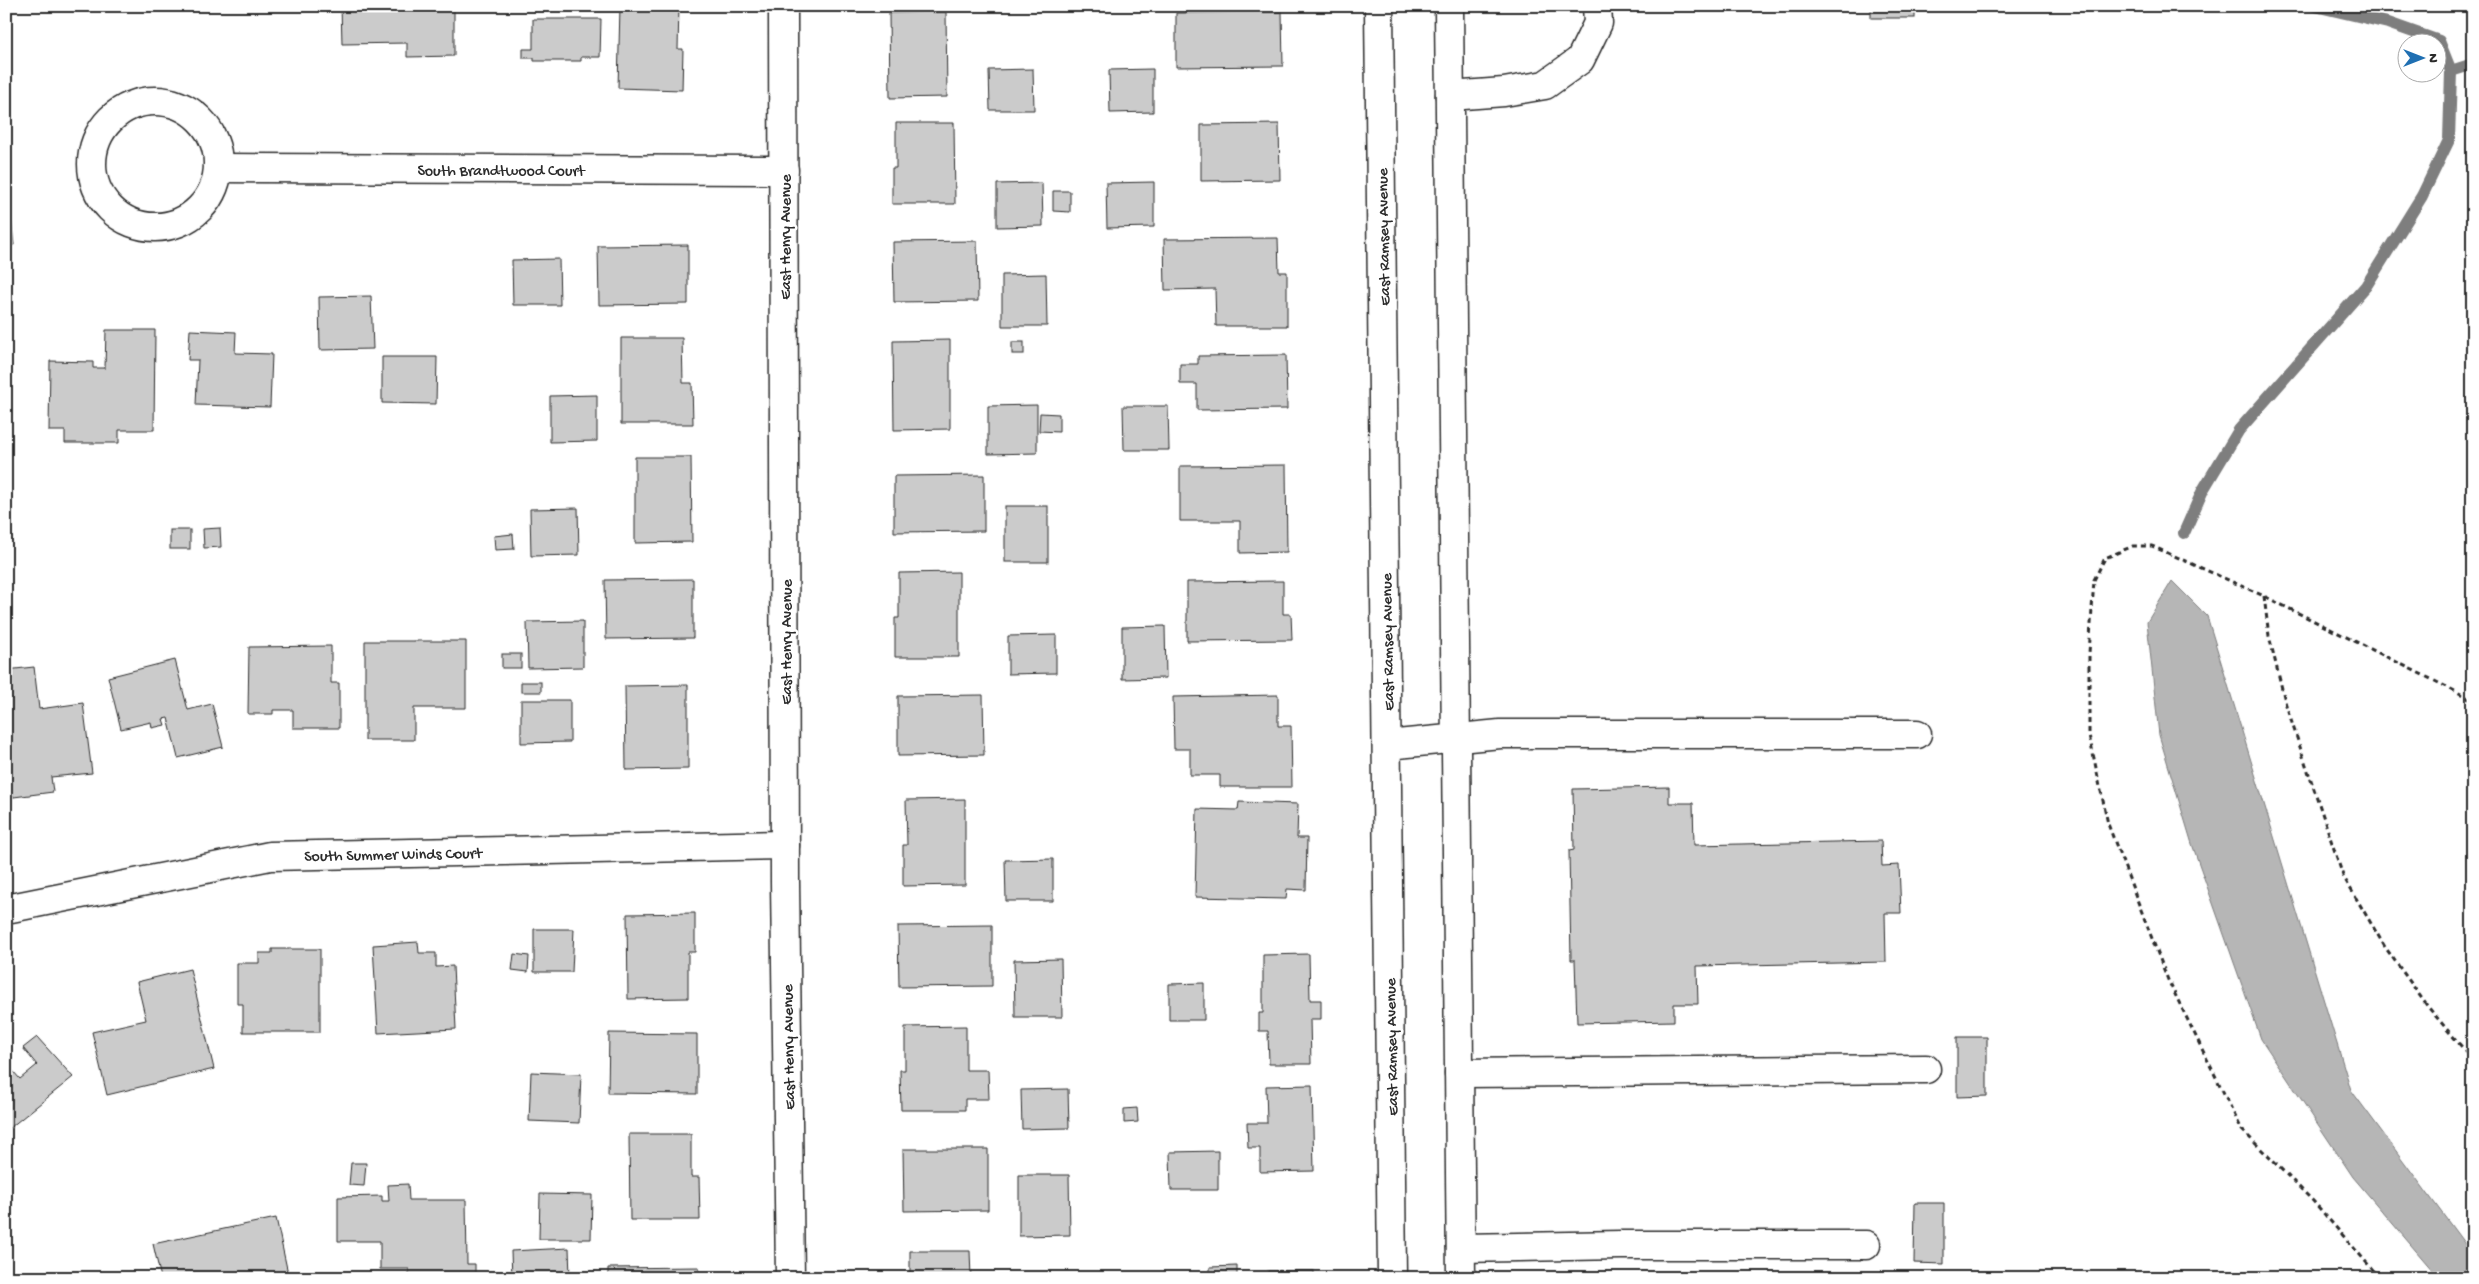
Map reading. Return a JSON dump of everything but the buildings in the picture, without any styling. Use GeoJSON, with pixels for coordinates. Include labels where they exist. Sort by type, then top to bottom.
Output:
{"type":"FeatureCollection","features":[{"type":"Feature","properties":{"kind":"street","name":"East Henry Avenue"},"geometry":{"type":"LineString","coordinates":[[784,6],[785,845],[790,1278]]}},
{"type":"Feature","properties":{"kind":"street","name":"East Ramsey Avenue"},"geometry":{"type":"LineString","coordinates":[[1379,6],[1392,1278]]}},
{"type":"Feature","properties":{"kind":"street"},"geometry":{"type":"LineString","coordinates":[[1449,6],[1461,1278]]}},
{"type":"Feature","properties":{"kind":"street"},"geometry":{"type":"LineString","coordinates":[[1450,96],[1504,92],[1545,85],[1580,60],[1598,23],[1597,6]]}},
{"type":"Feature","properties":{"kind":"street"},"geometry":{"type":"LineString","coordinates":[[145,101],[168,101],[188,110],[199,118],[212,135],[216,146],[219,168],[216,183],[206,202],[186,220],[166,227],[138,225],[120,217],[104,201],[98,191],[92,170],[96,141],[114,115],[124,108],[145,101]]}},
{"type":"Feature","properties":{"kind":"street","name":"South Brandtwood Court"},"geometry":{"type":"LineString","coordinates":[[219,168],[784,170]]}},
{"type":"Feature","properties":{"kind":"street"},"geometry":{"type":"LineString","coordinates":[[1387,746],[1500,734],[1917,734]]}},
{"type":"Feature","properties":{"kind":"street","name":"South Summer Winds Court"},"geometry":{"type":"LineString","coordinates":[[6,908],[270,856],[785,845]]}},
{"type":"Feature","properties":{"kind":"street"},"geometry":{"type":"LineString","coordinates":[[1459,1073],[1926,1069]]}},
{"type":"Feature","properties":{"kind":"street"},"geometry":{"type":"LineString","coordinates":[[1461,1248],[1621,1245],[1866,1245]]}},
{"type":"Feature","properties":{"kind":"path"},"geometry":{"type":"LineString","coordinates":[[2380,1278],[2313,1201],[2242,1130],[2168,980],[2108,824],[2090,735],[2089,653],[2094,580],[2105,558],[2133,546],[2152,546],[2264,596],[2473,700]]}},
{"type":"Feature","properties":{"kind":"path"},"geometry":{"type":"LineString","coordinates":[[2264,596],[2269,636],[2286,705],[2343,876],[2385,947],[2428,1007],[2473,1060]]}},
{"type":"Feature","properties":{"kind":"shaded area"},"geometry":{"type":"Polygon","coordinates":[[[2172,581],[2207,616],[2351,1090],[2473,1255],[2473,1278],[2439,1278],[2353,1177],[2261,1039],[2192,844],[2159,735],[2147,622],[2172,581]]]}},
{"type":"Feature","properties":{"kind":"waterway"},"geometry":{"type":"LineString","coordinates":[[2184,533],[2203,490],[2239,430],[2366,286],[2422,196],[2449,140],[2451,71],[2439,41],[2388,23],[2315,6]]}},
{"type":"Feature","properties":{"kind":"waterway"},"geometry":{"type":"LineString","coordinates":[[2451,71],[2473,64]]}}]}
